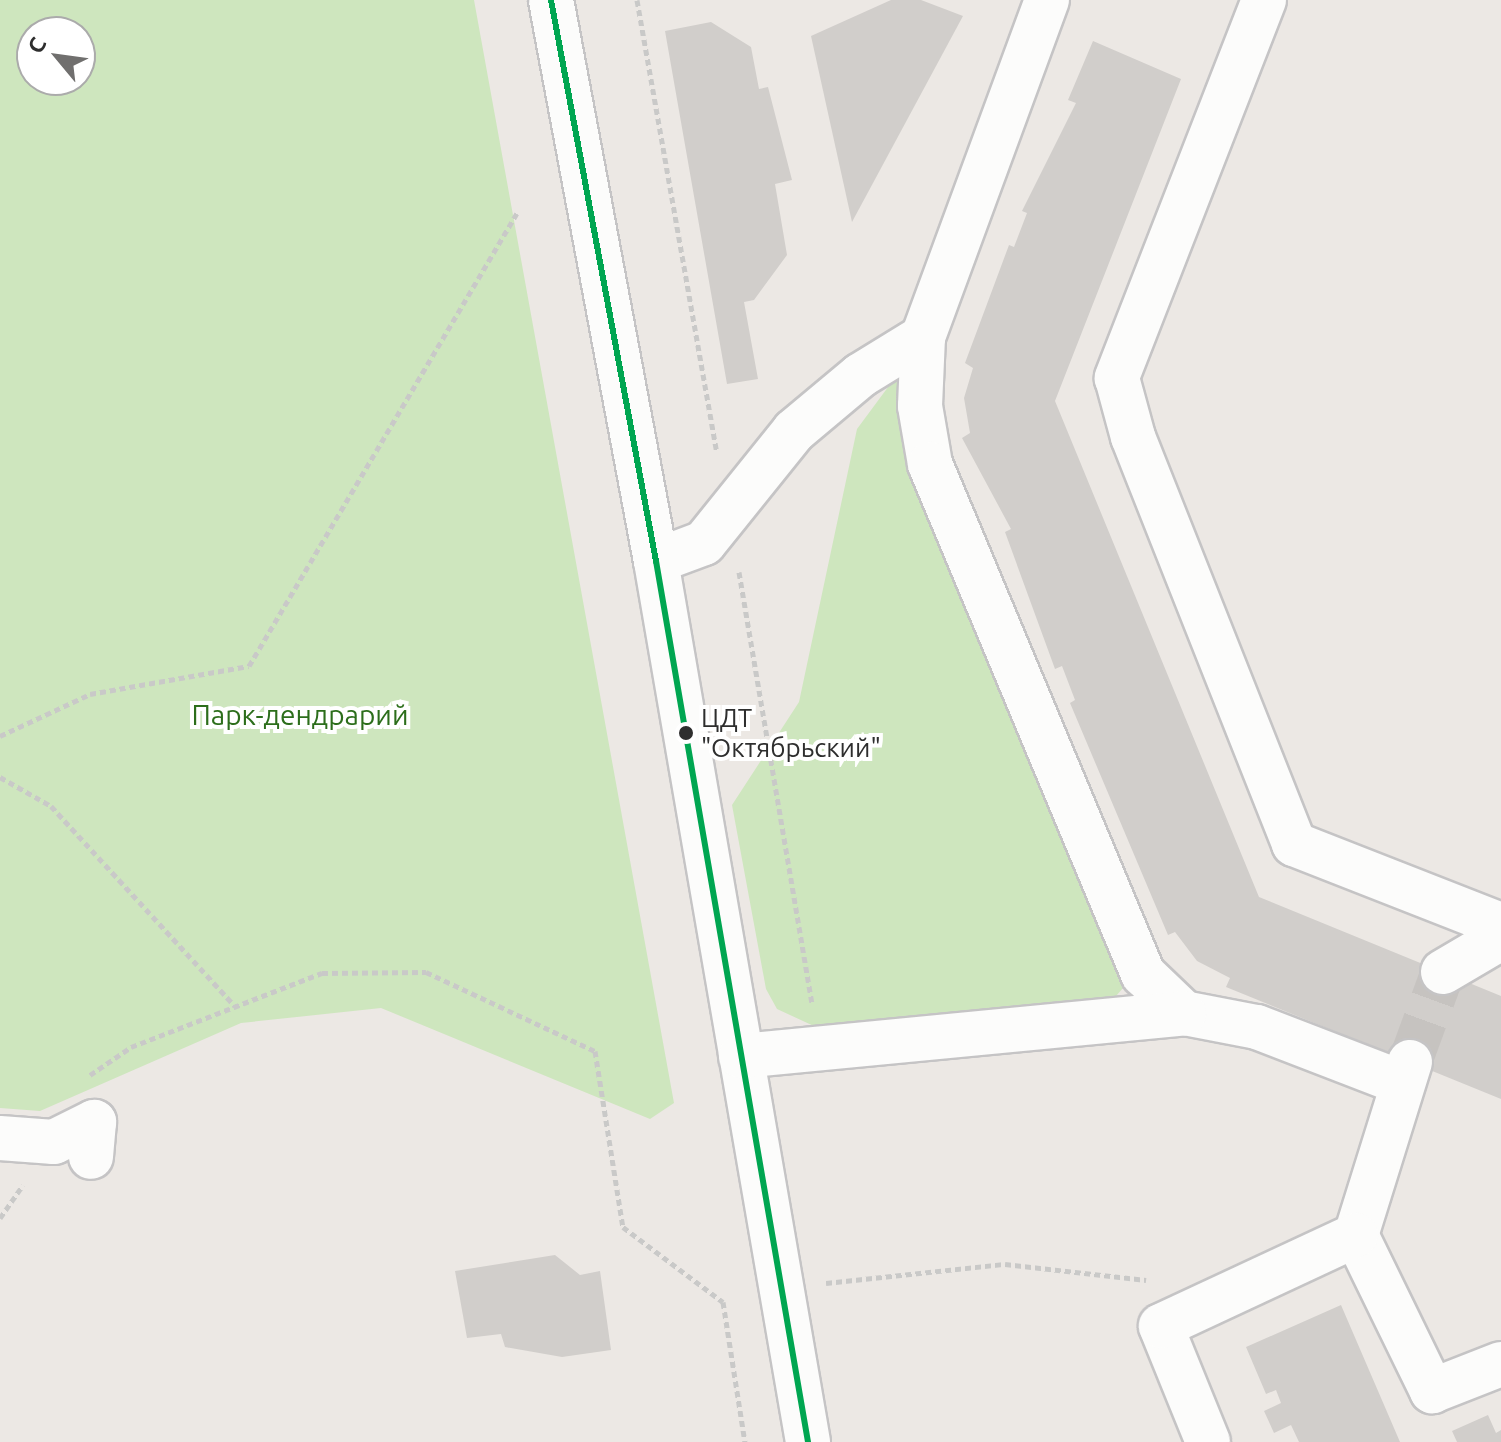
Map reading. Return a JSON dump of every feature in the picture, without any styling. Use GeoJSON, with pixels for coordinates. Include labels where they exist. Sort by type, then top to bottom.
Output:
{"type":"FeatureCollection","features":[{"type":"Feature","properties":{"kind":"street"},"geometry":{"type":"LineString","coordinates":[[551,0],[656,561],[808,1442]]}},
{"type":"Feature","properties":{"kind":"street"},"geometry":{"type":"LineString","coordinates":[[1047,0],[923,337],[920,406],[930,464],[1143,974],[1184,1013]]}},
{"type":"Feature","properties":{"kind":"street"},"geometry":{"type":"LineString","coordinates":[[1264,0],[1117,378],[1133,437],[1294,844],[1501,925]]}},
{"type":"Feature","properties":{"kind":"street"},"geometry":{"type":"LineString","coordinates":[[656,561],[704,543],[794,431],[861,375],[923,337]]}},
{"type":"Feature","properties":{"kind":"street"},"geometry":{"type":"LineString","coordinates":[[1443,972],[1501,938]]}},
{"type":"Feature","properties":{"kind":"street"},"geometry":{"type":"LineString","coordinates":[[741,1056],[1184,1013],[1257,1027],[1406,1072],[1356,1235],[1432,1391],[1501,1364]]}},
{"type":"Feature","properties":{"kind":"street"},"geometry":{"type":"LineString","coordinates":[[0,1138],[72,1149]]}},
{"type":"Feature","properties":{"kind":"street"},"geometry":{"type":"LineString","coordinates":[[1208,1442],[1161,1326],[1356,1235]]}},
{"type":"Feature","properties":{"kind":"path"},"geometry":{"type":"LineString","coordinates":[[0,736],[90,694],[249,666],[517,213]]}},
{"type":"Feature","properties":{"kind":"path"},"geometry":{"type":"LineString","coordinates":[[0,777],[51,806],[236,1007]]}},
{"type":"Feature","properties":{"kind":"path"},"geometry":{"type":"LineString","coordinates":[[84,1079],[131,1047],[322,973],[426,972],[595,1051],[623,1227],[723,1302],[745,1442]]}},
{"type":"Feature","properties":{"kind":"path"},"geometry":{"type":"LineString","coordinates":[[0,1218],[72,1149]]}},
{"type":"Feature","properties":{"kind":"path"},"geometry":{"type":"LineString","coordinates":[[723,1302],[780,1288],[1005,1264],[1205,1287],[1216,1300]]}},
{"type":"Feature","properties":{"kind":"green space","name":"Парк-дендрарий"},"geometry":{"type":"Polygon","coordinates":[[[0,0],[474,0],[674,1103],[650,1119],[381,1008],[241,1023],[40,1111],[0,1108],[0,0]]]}},
{"type":"Feature","properties":{"kind":"green space"},"geometry":{"type":"Polygon","coordinates":[[[894,379],[902,384],[1130,980],[1109,1004],[816,1027],[777,1009],[766,989],[732,805],[799,702],[857,429],[894,379]]]}},
{"type":"Feature","properties":{"kind":"building"},"geometry":{"type":"Polygon","coordinates":[[[891,0],[921,0],[963,16],[852,222],[811,36],[891,0]]]}},
{"type":"Feature","properties":{"kind":"building"},"geometry":{"type":"Polygon","coordinates":[[[711,22],[751,47],[759,89],[768,87],[792,180],[775,184],[787,255],[754,300],[744,302],[758,379],[727,384],[665,31],[711,22]]]}},
{"type":"Feature","properties":{"kind":"building"},"geometry":{"type":"Polygon","coordinates":[[[1093,41],[1181,79],[1055,401],[1259,897],[1501,996],[1501,1099],[1226,987],[1230,978],[1197,961],[1175,932],[1168,935],[1070,703],[1075,700],[1062,666],[1055,669],[1005,532],[1011,529],[962,438],[970,433],[964,398],[973,368],[965,363],[1009,245],[1014,247],[1027,213],[1022,211],[1076,103],[1068,100],[1093,41]]]}},
{"type":"Feature","properties":{"kind":"building"},"geometry":{"type":"Polygon","coordinates":[[[555,1255],[580,1275],[600,1271],[611,1350],[562,1357],[505,1347],[501,1334],[467,1338],[455,1271],[555,1255]]]}},
{"type":"Feature","properties":{"kind":"building"},"geometry":{"type":"Polygon","coordinates":[[[1341,1305],[1400,1442],[1299,1442],[1291,1425],[1274,1433],[1264,1411],[1281,1403],[1276,1390],[1266,1394],[1246,1347],[1341,1305]]]}},
{"type":"Feature","properties":{"kind":"building"},"geometry":{"type":"Polygon","coordinates":[[[1488,1415],[1496,1433],[1501,1430],[1501,1442],[1457,1442],[1452,1431],[1488,1415]]]}},
{"type":"Feature","properties":{"kind":"tunnel"},"geometry":{"type":"LineString","coordinates":[[1410,1062],[1443,972]]}},
{"type":"Feature","properties":{"kind":"transit line"},"geometry":{"type":"LineString","coordinates":[[551,0],[656,561],[808,1442]]}},
{"type":"Feature","properties":{"kind":"place","name":"ЦДТ \"Октябрьский\""},"geometry":{"type":"Point","coordinates":[686,733]}}]}
